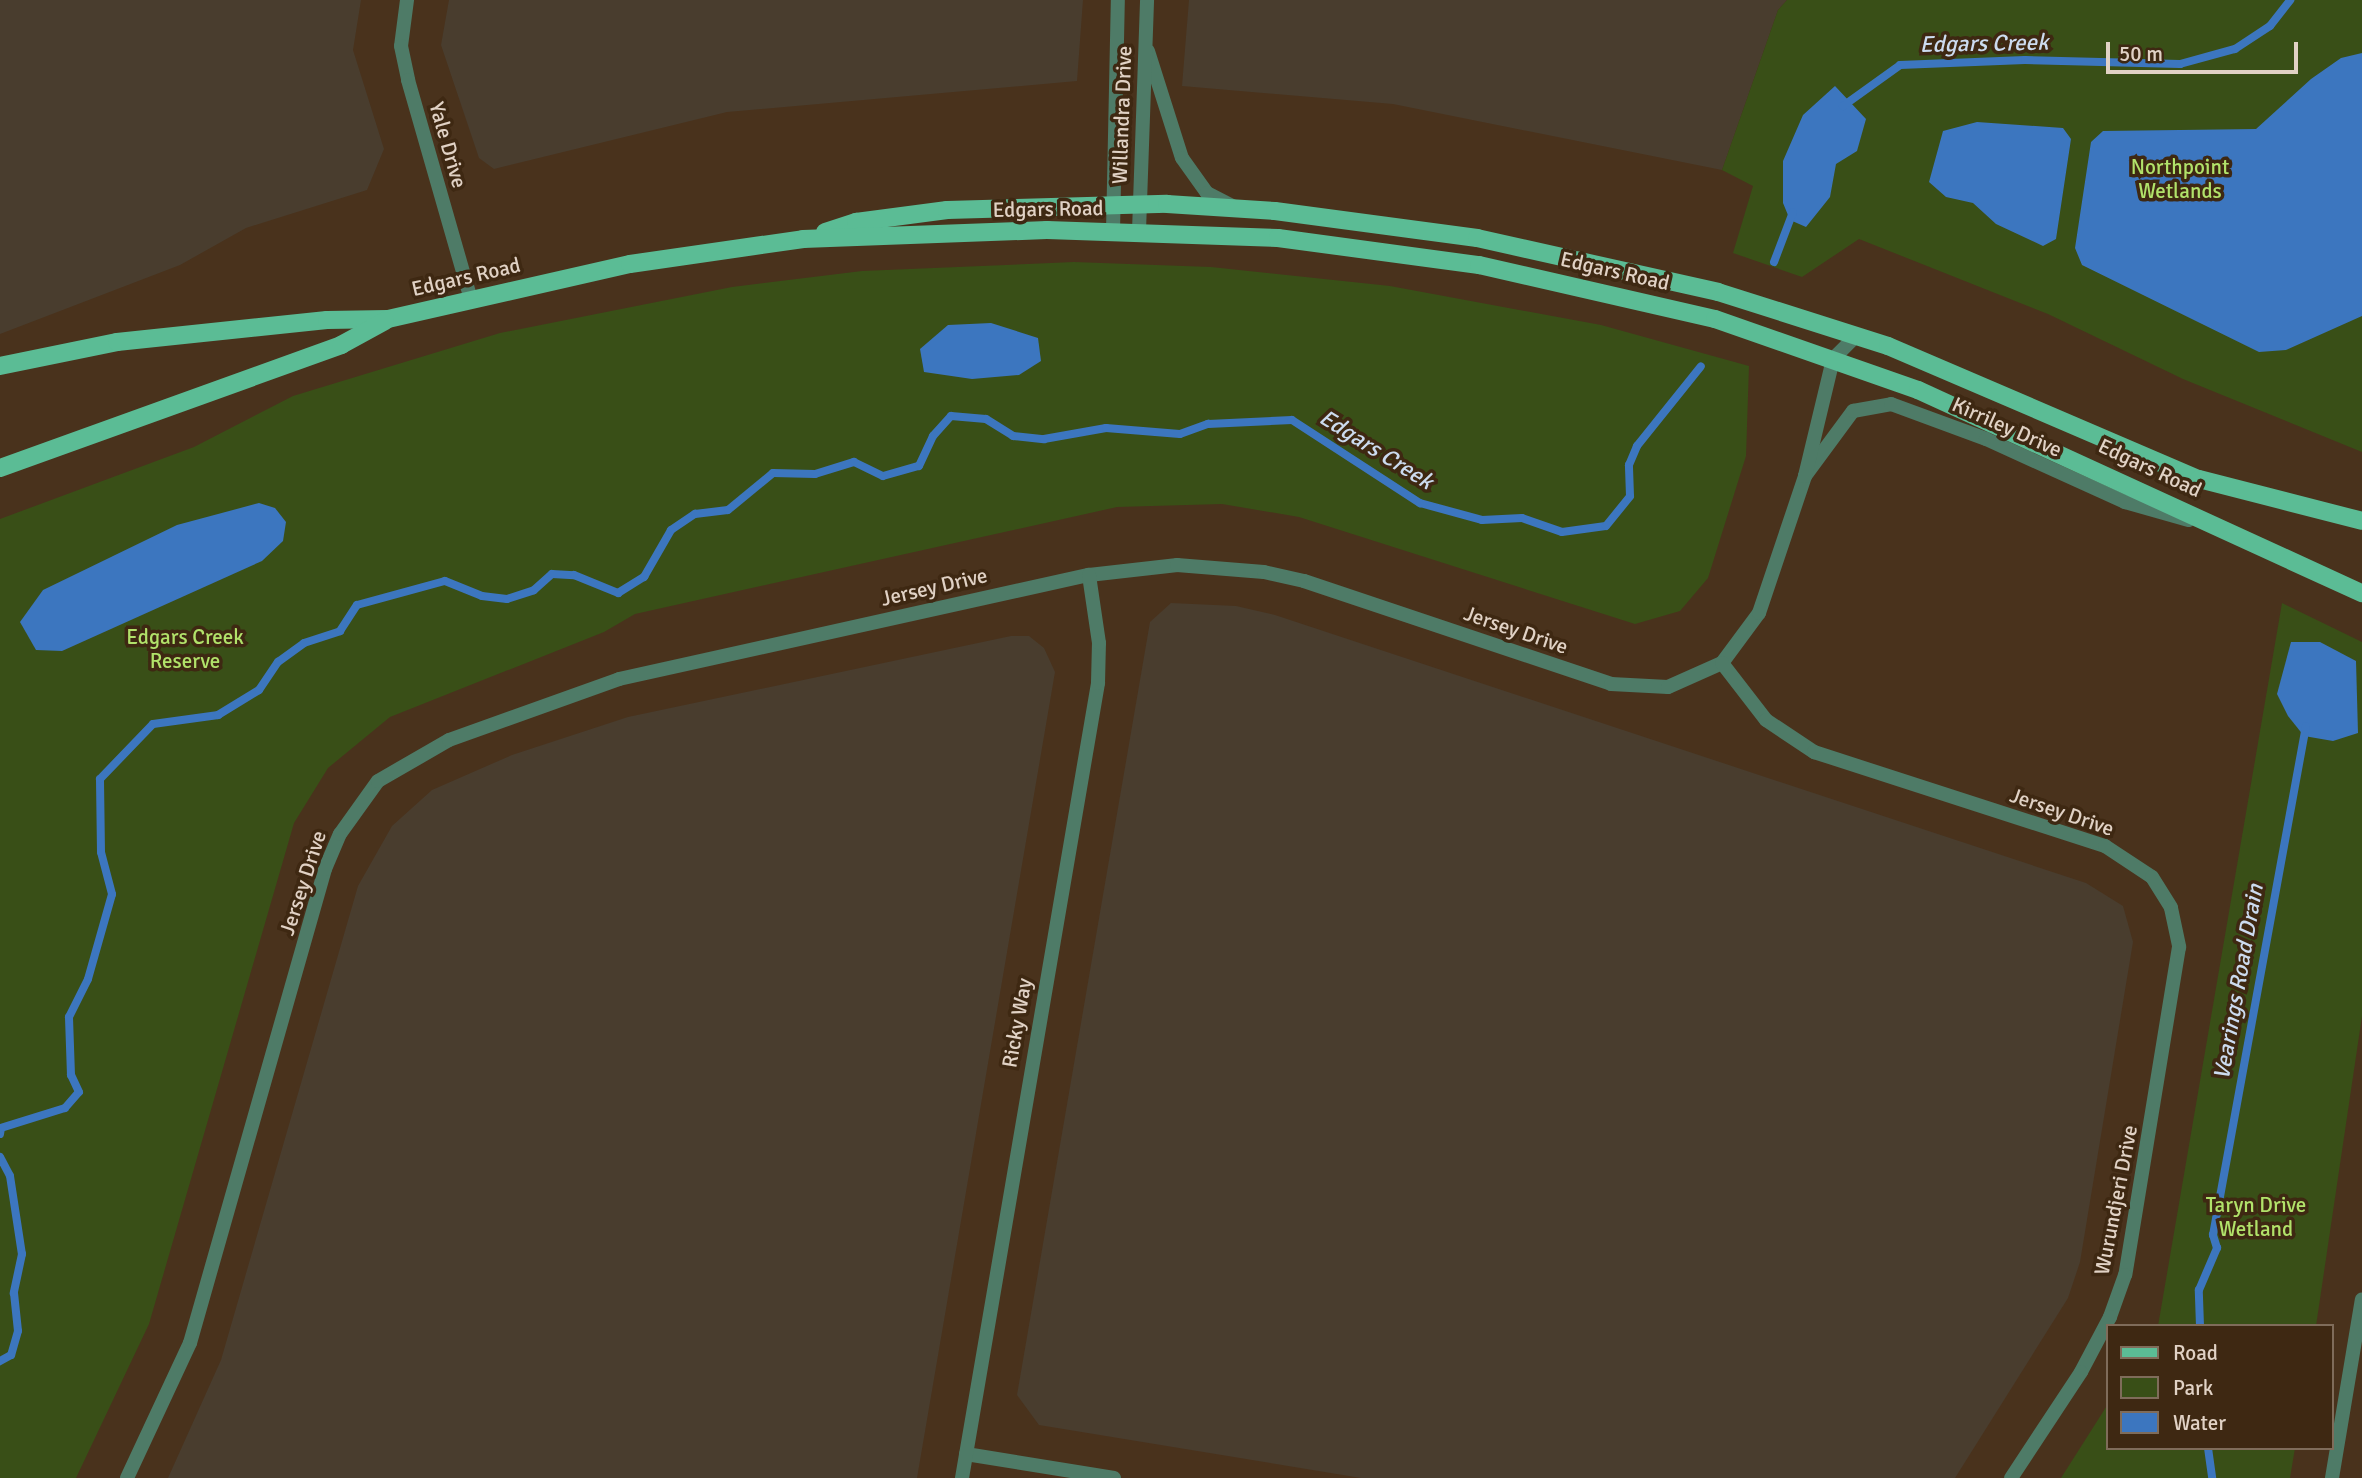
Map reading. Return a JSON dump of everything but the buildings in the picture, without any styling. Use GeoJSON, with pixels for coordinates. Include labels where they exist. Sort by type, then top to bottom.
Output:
{"type":"FeatureCollection","features":[{"type":"Feature","properties":{"kind":"main road","name":"Edgars Road"},"geometry":{"type":"LineString","coordinates":[[803,239],[856,222],[947,210],[1114,203],[1237,209],[1477,238],[1718,292],[1856,336],[2209,483],[2362,521]]}},
{"type":"Feature","properties":{"kind":"main road","name":"Edgars Road"},"geometry":{"type":"LineString","coordinates":[[0,366],[117,342],[327,320],[388,319],[630,264],[803,239],[1113,231],[1278,238],[1479,265],[1716,319],[1918,390],[2362,593]]}},
{"type":"Feature","properties":{"kind":"main road","name":"Edgars Road"},"geometry":{"type":"LineString","coordinates":[[0,468],[341,345],[388,319]]}},
{"type":"Feature","properties":{"kind":"street","name":"Yale Drive"},"geometry":{"type":"LineString","coordinates":[[407,0],[401,46],[408,80],[471,299]]}},
{"type":"Feature","properties":{"kind":"street","name":"Willandra Drive"},"geometry":{"type":"LineString","coordinates":[[1113,231],[1118,0]]}},
{"type":"Feature","properties":{"kind":"street","name":"Willandra Drive"},"geometry":{"type":"LineString","coordinates":[[1139,231],[1147,0]]}},
{"type":"Feature","properties":{"kind":"street"},"geometry":{"type":"LineString","coordinates":[[1145,40],[1182,158],[1207,193],[1237,209]]}},
{"type":"Feature","properties":{"kind":"street"},"geometry":{"type":"LineString","coordinates":[[1833,359],[1856,336]]}},
{"type":"Feature","properties":{"kind":"street","name":"Kirriley Drive"},"geometry":{"type":"LineString","coordinates":[[1722,663],[1759,613],[1805,476],[1833,359]]}},
{"type":"Feature","properties":{"kind":"street","name":"Kirriley Drive"},"geometry":{"type":"LineString","coordinates":[[1805,476],[1853,411],[1891,404],[1986,439],[2125,502],[2219,526]]}},
{"type":"Feature","properties":{"kind":"street","name":"Jersey Drive"},"geometry":{"type":"LineString","coordinates":[[127,1478],[190,1343],[325,869],[346,825],[379,781],[449,740],[619,679],[1089,575],[1177,565],[1264,572],[1611,684],[1640,689],[1696,678],[1722,663],[1766,720],[1814,752],[2105,846],[2145,871],[2169,902]]}},
{"type":"Feature","properties":{"kind":"street","name":"Ricky Way"},"geometry":{"type":"LineString","coordinates":[[962,1478],[1098,683],[1099,643],[1089,575]]}},
{"type":"Feature","properties":{"kind":"street","name":"Wurundjeri Drive"},"geometry":{"type":"LineString","coordinates":[[2106,1324],[2125,1275],[2176,970],[2177,926],[2169,902]]}},
{"type":"Feature","properties":{"kind":"street"},"geometry":{"type":"LineString","coordinates":[[2332,1478],[2362,1299]]}},
{"type":"Feature","properties":{"kind":"street","name":"Wurundjeri Drive"},"geometry":{"type":"LineString","coordinates":[[2011,1478],[2081,1372],[2106,1325]]}},
{"type":"Feature","properties":{"kind":"street"},"geometry":{"type":"LineString","coordinates":[[966,1454],[1114,1478]]}},
{"type":"Feature","properties":{"kind":"shaded area"},"geometry":{"type":"Polygon","coordinates":[[[0,0],[361,0],[353,50],[384,149],[367,190],[246,228],[180,265],[0,334],[0,0]]]}},
{"type":"Feature","properties":{"kind":"shaded area"},"geometry":{"type":"Polygon","coordinates":[[[449,0],[1083,0],[1077,81],[727,112],[494,169],[479,158],[441,45],[449,0]]]}},
{"type":"Feature","properties":{"kind":"shaded area"},"geometry":{"type":"Polygon","coordinates":[[[1189,0],[1787,0],[1778,10],[1722,170],[1393,104],[1182,86],[1189,0]]]}},
{"type":"Feature","properties":{"kind":"shaded area"},"geometry":{"type":"Polygon","coordinates":[[[1171,603],[1236,606],[1275,615],[2086,883],[2123,906],[2133,942],[2080,1262],[2068,1298],[1955,1478],[1361,1478],[1039,1425],[1017,1395],[1150,622],[1171,603]]]}},
{"type":"Feature","properties":{"kind":"shaded area"},"geometry":{"type":"Polygon","coordinates":[[[1011,636],[1029,636],[1044,648],[1055,672],[917,1478],[168,1478],[221,1360],[358,886],[392,826],[432,790],[512,755],[628,717],[1011,636]]]}},
{"type":"Feature","properties":{"kind":"green space","name":"Northpoint Wetlands"},"geometry":{"type":"Polygon","coordinates":[[[1787,0],[2362,0],[2362,452],[2183,379],[2048,314],[1859,239],[1802,277],[1733,253],[1753,186],[1722,170],[1778,10],[1787,0]]]}},
{"type":"Feature","properties":{"kind":"green space","name":"Edgars Creek Reserve"},"geometry":{"type":"Polygon","coordinates":[[[1074,262],[1211,267],[1390,286],[1601,325],[1749,366],[1746,456],[1708,578],[1680,611],[1635,624],[1299,517],[1222,504],[1117,507],[635,614],[604,632],[390,717],[328,768],[294,823],[149,1324],[76,1478],[0,1478],[0,519],[194,447],[293,396],[500,333],[732,287],[862,271],[1074,262]]]}},
{"type":"Feature","properties":{"kind":"green space","name":"Taryn Drive Wetland"},"geometry":{"type":"Polygon","coordinates":[[[2282,603],[2362,642],[2362,1016],[2316,1324],[2158,1324],[2282,603]]]}},
{"type":"Feature","properties":{"kind":"green space"},"geometry":{"type":"Polygon","coordinates":[[[2106,1407],[2106,1450],[2295,1450],[2290,1478],[2061,1478],[2106,1407]]]}},
{"type":"Feature","properties":{"kind":"water"},"geometry":{"type":"Polygon","coordinates":[[[2362,53],[2362,316],[2286,350],[2259,352],[2082,265],[2075,248],[2091,142],[2103,131],[2256,129],[2311,79],[2341,58],[2362,53]]]}},
{"type":"Feature","properties":{"kind":"water"},"geometry":{"type":"Polygon","coordinates":[[[1835,86],[1866,119],[1857,151],[1836,164],[1830,197],[1806,227],[1790,220],[1783,203],[1783,161],[1803,115],[1835,86]]]}},
{"type":"Feature","properties":{"kind":"water"},"geometry":{"type":"Polygon","coordinates":[[[1977,122],[2063,128],[2071,139],[2056,239],[2043,246],[1996,224],[1973,203],[1946,197],[1929,182],[1943,131],[1977,122]]]}},
{"type":"Feature","properties":{"kind":"water"},"geometry":{"type":"Polygon","coordinates":[[[991,323],[1038,338],[1041,361],[1019,375],[972,379],[924,372],[920,349],[948,325],[991,323]]]}},
{"type":"Feature","properties":{"kind":"water"},"geometry":{"type":"Polygon","coordinates":[[[259,503],[275,508],[286,522],[283,541],[262,561],[62,651],[36,650],[20,622],[43,590],[177,525],[259,503]]]}},
{"type":"Feature","properties":{"kind":"water"},"geometry":{"type":"Polygon","coordinates":[[[2291,642],[2320,642],[2356,661],[2358,733],[2333,741],[2304,736],[2288,716],[2277,694],[2291,642]]]}},
{"type":"Feature","properties":{"kind":"waterway","name":"Edgars Creek"},"geometry":{"type":"LineString","coordinates":[[1843,106],[1900,65],[2025,60],[2180,64],[2235,49],[2270,26],[2290,0]]}},
{"type":"Feature","properties":{"kind":"waterway","name":"Edgars Creek"},"geometry":{"type":"LineString","coordinates":[[1774,262],[1793,212]]}},
{"type":"Feature","properties":{"kind":"waterway","name":"Edgars Creek"},"geometry":{"type":"LineString","coordinates":[[0,1134],[1,1128],[65,1108],[79,1092],[71,1075],[69,1017],[88,979],[112,894],[101,852],[100,779],[153,724],[218,715],[259,690],[278,662],[304,643],[340,631],[357,605],[445,581],[482,596],[507,599],[534,590],[552,574],[574,575],[618,593],[644,577],[671,530],[695,514],[728,510],[773,473],[815,474],[854,462],[883,476],[919,466],[933,436],[951,416],[986,419],[1013,436],[1044,439],[1106,428],[1180,434],[1208,424],[1292,420],[1420,503],[1482,520],[1522,518],[1562,532],[1606,526],[1630,496],[1629,465],[1637,446],[1701,366]]}},
{"type":"Feature","properties":{"kind":"waterway","name":"Vearings Road Drain"},"geometry":{"type":"LineString","coordinates":[[2200,1324],[2199,1290],[2217,1248],[2213,1235],[2306,726]]}},
{"type":"Feature","properties":{"kind":"waterway","name":"Edgars Creek"},"geometry":{"type":"LineString","coordinates":[[0,1157],[10,1176],[22,1254],[14,1293],[18,1331],[11,1355],[0,1361]]}},
{"type":"Feature","properties":{"kind":"waterway","name":"Vearings Road Drain"},"geometry":{"type":"LineString","coordinates":[[2208,1450],[2212,1478]]}}]}
